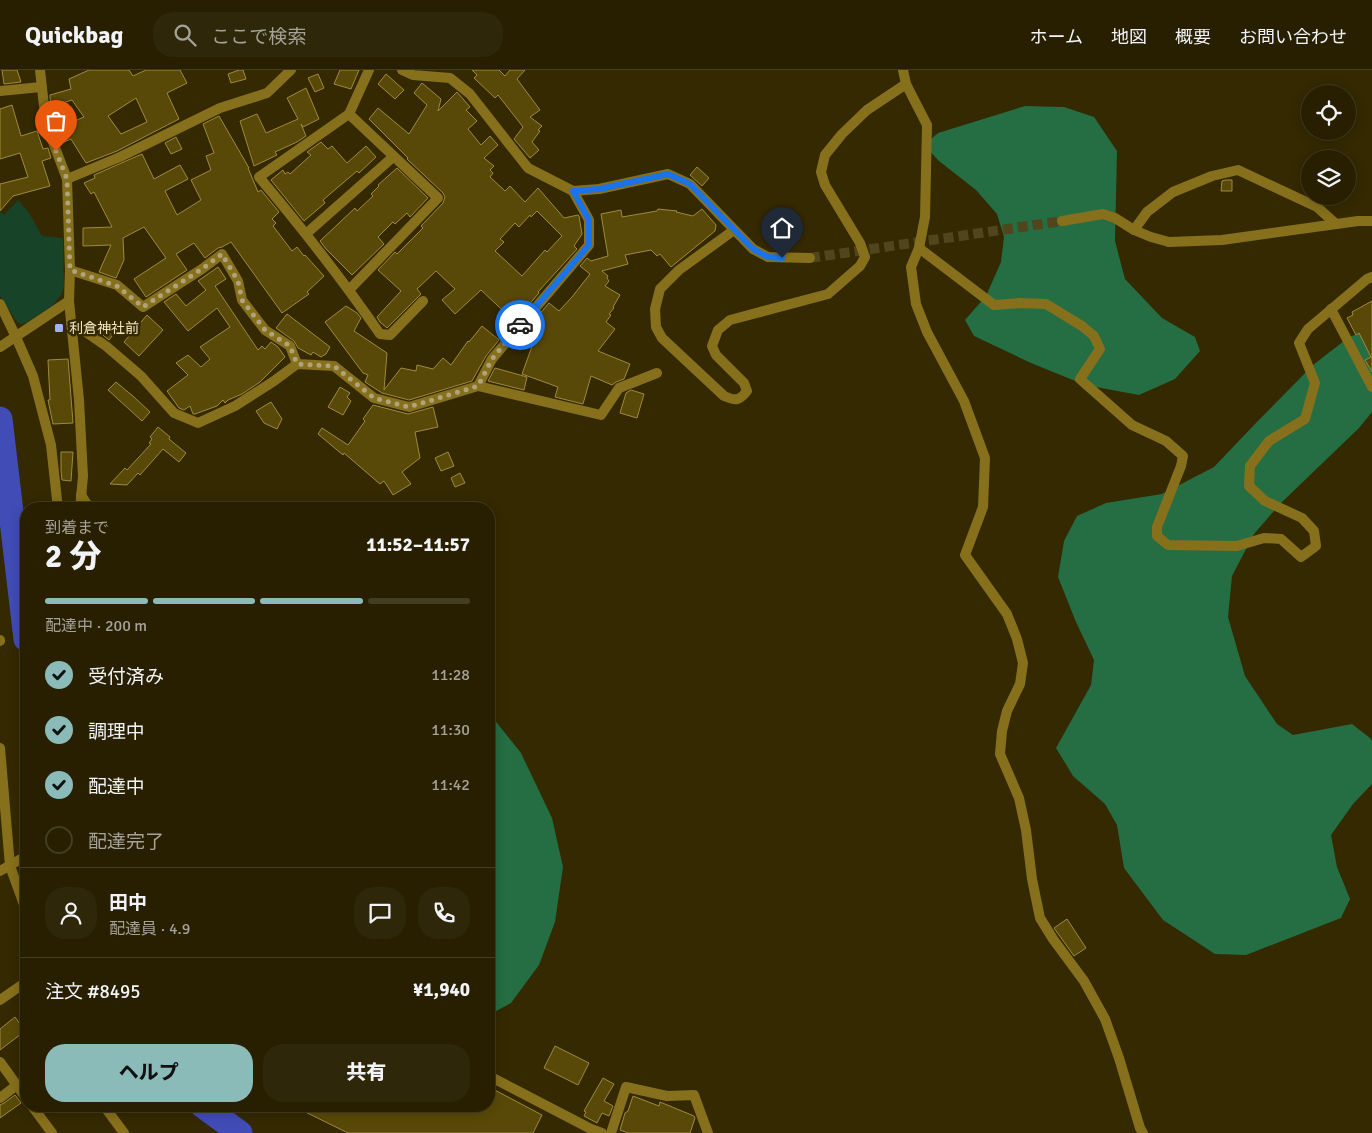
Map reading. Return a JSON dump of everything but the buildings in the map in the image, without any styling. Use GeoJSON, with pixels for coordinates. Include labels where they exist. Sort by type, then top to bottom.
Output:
{"type":"FeatureCollection","features":[{"type":"Feature","properties":{"kind":"street"},"geometry":{"type":"LineString","coordinates":[[40,70],[41,87],[51,137],[67,179],[70,270],[69,301],[79,400],[83,476],[80,502]]}},
{"type":"Feature","properties":{"kind":"street"},"geometry":{"type":"LineString","coordinates":[[67,179],[120,157],[220,108],[267,93],[291,70]]}},
{"type":"Feature","properties":{"kind":"street"},"geometry":{"type":"LineString","coordinates":[[369,70],[349,114],[259,177],[350,289],[380,334],[390,335],[423,301]]}},
{"type":"Feature","properties":{"kind":"street"},"geometry":{"type":"LineString","coordinates":[[402,70],[413,75],[450,78],[470,94],[528,168],[573,191],[599,189],[668,174],[690,184],[753,249],[768,257],[810,258]]}},
{"type":"Feature","properties":{"kind":"street"},"geometry":{"type":"LineString","coordinates":[[903,70],[906,84],[927,125],[925,217],[919,248],[911,267],[916,304],[927,332],[964,401],[984,458],[983,507],[965,555],[1007,614],[1018,639],[1022,663],[1020,684],[1007,711],[1002,730],[1000,754],[1020,798],[1040,918],[1084,981],[1105,1020],[1143,1133]]}},
{"type":"Feature","properties":{"kind":"street"},"geometry":{"type":"LineString","coordinates":[[734,230],[679,270],[660,289],[655,309],[656,327],[662,338],[724,396],[734,400],[741,398],[747,390],[744,383],[716,355],[712,346],[718,330],[730,320],[828,294],[860,266],[865,258],[860,243],[825,185],[821,172],[825,155],[842,134],[867,110],[906,84]]}},
{"type":"Feature","properties":{"kind":"street"},"geometry":{"type":"LineString","coordinates":[[0,91],[41,87]]}},
{"type":"Feature","properties":{"kind":"street"},"geometry":{"type":"LineString","coordinates":[[349,114],[438,198],[350,289]]}},
{"type":"Feature","properties":{"kind":"street"},"geometry":{"type":"LineString","coordinates":[[306,233],[393,157]]}},
{"type":"Feature","properties":{"kind":"street"},"geometry":{"type":"LineString","coordinates":[[1134,230],[1147,212],[1173,192],[1212,176],[1238,170],[1317,207],[1336,224]]}},
{"type":"Feature","properties":{"kind":"street"},"geometry":{"type":"LineString","coordinates":[[478,386],[492,359],[589,245],[589,220],[573,191]]}},
{"type":"Feature","properties":{"kind":"street"},"geometry":{"type":"LineString","coordinates":[[1062,221],[1103,214],[1115,218],[1150,237],[1169,242],[1222,240],[1336,224],[1372,221]]}},
{"type":"Feature","properties":{"kind":"street"},"geometry":{"type":"LineString","coordinates":[[919,248],[994,305],[1046,304],[1082,326],[1094,336],[1100,349],[1080,379],[1132,425],[1166,440],[1183,456],[1181,466],[1157,528],[1157,536],[1168,545],[1237,546],[1264,538],[1281,539],[1302,557],[1316,546],[1314,532],[1302,518],[1265,501],[1249,486],[1250,466],[1269,441],[1305,419],[1315,383],[1299,343],[1308,329],[1331,308],[1372,277]]}},
{"type":"Feature","properties":{"kind":"street"},"geometry":{"type":"LineString","coordinates":[[70,270],[117,286],[143,307],[222,254],[238,281],[242,300],[265,330],[290,346],[297,364]]}},
{"type":"Feature","properties":{"kind":"street"},"geometry":{"type":"LineString","coordinates":[[8,342],[69,301]]}},
{"type":"Feature","properties":{"kind":"street"},"geometry":{"type":"LineString","coordinates":[[0,304],[8,342],[33,376],[51,445],[57,502]]}},
{"type":"Feature","properties":{"kind":"street"},"geometry":{"type":"LineString","coordinates":[[1331,308],[1372,387]]}},
{"type":"Feature","properties":{"kind":"street"},"geometry":{"type":"LineString","coordinates":[[71,322],[106,346],[141,376],[174,413],[198,423],[235,406],[297,364],[334,366],[374,398],[409,407],[478,386],[602,415],[619,388],[657,373]]}},
{"type":"Feature","properties":{"kind":"street"},"geometry":{"type":"LineString","coordinates":[[81,495],[86,502]]}},
{"type":"Feature","properties":{"kind":"street"},"geometry":{"type":"LineString","coordinates":[[0,748],[10,866],[20,894]]}},
{"type":"Feature","properties":{"kind":"street"},"geometry":{"type":"LineString","coordinates":[[0,871],[20,860]]}},
{"type":"Feature","properties":{"kind":"street"},"geometry":{"type":"LineString","coordinates":[[0,1000],[20,986]]}},
{"type":"Feature","properties":{"kind":"street"},"geometry":{"type":"LineString","coordinates":[[0,1062],[20,1087]]}},
{"type":"Feature","properties":{"kind":"street"},"geometry":{"type":"LineString","coordinates":[[495,1079],[590,1131],[602,1133]]}},
{"type":"Feature","properties":{"kind":"street"},"geometry":{"type":"LineString","coordinates":[[610,1133],[626,1087],[667,1096],[694,1095],[708,1133]]}},
{"type":"Feature","properties":{"kind":"street"},"geometry":{"type":"LineString","coordinates":[[0,1098],[20,1091]]}},
{"type":"Feature","properties":{"kind":"street"},"geometry":{"type":"LineString","coordinates":[[36,1112],[52,1133]]}},
{"type":"Feature","properties":{"kind":"street"},"geometry":{"type":"LineString","coordinates":[[108,1112],[124,1133]]}},
{"type":"Feature","properties":{"kind":"green space"},"geometry":{"type":"Polygon","coordinates":[[[1025,106],[1064,107],[1094,117],[1117,151],[1115,241],[1125,279],[1162,318],[1195,337],[1200,351],[1175,379],[1139,395],[1085,385],[1031,363],[974,336],[965,320],[986,296],[1001,262],[1004,237],[997,214],[976,190],[939,161],[924,145],[938,133],[1025,106]]]}},
{"type":"Feature","properties":{"kind":"green space"},"geometry":{"type":"Polygon","coordinates":[[[18,200],[29,213],[42,236],[63,238],[64,287],[61,295],[52,306],[26,323],[21,324],[16,321],[0,296],[0,212],[4,215],[18,200]]]}},
{"type":"Feature","properties":{"kind":"green space"},"geometry":{"type":"Polygon","coordinates":[[[1372,329],[1372,412],[1359,428],[1280,504],[1254,534],[1232,576],[1228,617],[1245,676],[1277,724],[1293,735],[1352,724],[1372,741],[1372,784],[1353,804],[1331,835],[1337,867],[1350,899],[1341,918],[1246,955],[1215,954],[1163,920],[1124,868],[1117,825],[1105,804],[1073,776],[1056,748],[1091,685],[1094,660],[1058,577],[1064,541],[1077,516],[1106,503],[1162,494],[1214,467],[1313,365],[1349,337],[1372,329]]]}},
{"type":"Feature","properties":{"kind":"green space"},"geometry":{"type":"Polygon","coordinates":[[[495,720],[521,753],[552,818],[563,867],[555,922],[539,965],[511,1003],[495,1012],[495,720]]]}},
{"type":"Feature","properties":{"kind":"waterway"},"geometry":{"type":"LineString","coordinates":[[0,419],[20,588]]}},
{"type":"Feature","properties":{"kind":"waterway"},"geometry":{"type":"LineString","coordinates":[[211,1112],[240,1133]]}},
{"type":"Feature","properties":{"kind":"tunnel"},"geometry":{"type":"LineString","coordinates":[[810,258],[1062,221]]}},
{"type":"Feature","properties":{"kind":"way so far"},"geometry":{"type":"LineString","coordinates":[[56,151],[67,179],[70,270],[117,286],[143,307],[222,254],[238,281],[242,300],[265,330],[290,346],[297,364],[334,366],[374,398],[409,407],[478,386],[492,359],[520,325]]}},
{"type":"Feature","properties":{"kind":"place","name":"利倉神社前"},"geometry":{"type":"Point","coordinates":[59,328]}},
{"type":"Feature","properties":{"kind":"route"},"geometry":{"type":"LineString","coordinates":[[520,325],[589,245],[589,220],[573,191],[599,189],[668,174],[690,184],[753,249],[768,257],[782,258]]}}]}
